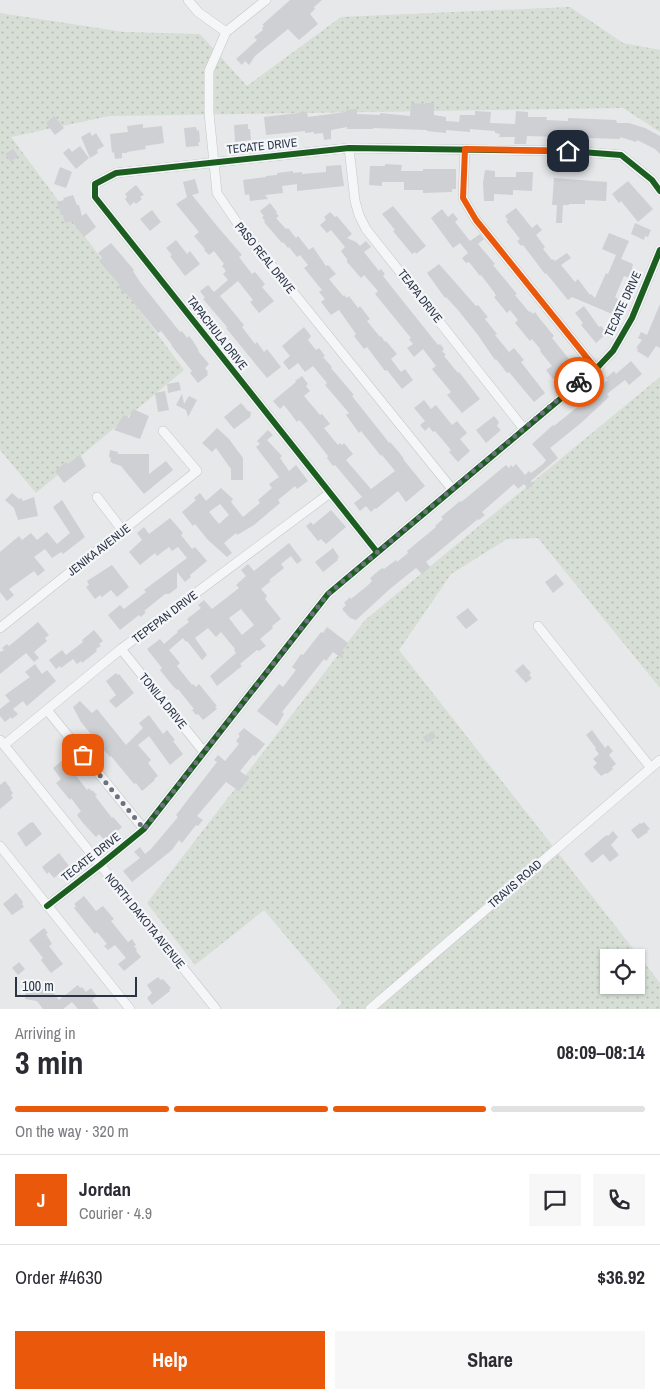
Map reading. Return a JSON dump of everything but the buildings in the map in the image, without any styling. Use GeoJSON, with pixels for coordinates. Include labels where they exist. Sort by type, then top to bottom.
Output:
{"type":"FeatureCollection","features":[{"type":"Feature","properties":{"kind":"street"},"geometry":{"type":"LineString","coordinates":[[188,0],[198,12],[226,32]]}},
{"type":"Feature","properties":{"kind":"street","name":"PASO REAL DRIVE"},"geometry":{"type":"LineString","coordinates":[[266,0],[226,32],[210,71],[209,113],[217,193],[238,224],[452,489]]}},
{"type":"Feature","properties":{"kind":"street","name":"TECATE DRIVE"},"geometry":{"type":"LineString","coordinates":[[95,184],[116,173],[349,148],[465,149],[568,151],[621,155],[652,180],[660,190]]}},
{"type":"Feature","properties":{"kind":"street","name":"TEAPA DRIVE"},"geometry":{"type":"LineString","coordinates":[[349,148],[355,201],[359,215],[366,228],[524,429]]}},
{"type":"Feature","properties":{"kind":"street"},"geometry":{"type":"LineString","coordinates":[[465,149],[463,198],[476,220],[596,369]]}},
{"type":"Feature","properties":{"kind":"street","name":"TAPACHULA DRIVE"},"geometry":{"type":"LineString","coordinates":[[95,184],[95,197],[377,552]]}},
{"type":"Feature","properties":{"kind":"street","name":"TECATE DRIVE"},"geometry":{"type":"LineString","coordinates":[[47,906],[144,829],[328,594],[596,369],[613,351],[627,326],[660,250]]}},
{"type":"Feature","properties":{"kind":"street","name":"JENIKA AVENUE"},"geometry":{"type":"LineString","coordinates":[[0,628],[197,471],[164,431]]}},
{"type":"Feature","properties":{"kind":"street","name":"TEPEPAN DRIVE"},"geometry":{"type":"LineString","coordinates":[[2,742],[47,710],[121,650],[330,493]]}},
{"type":"Feature","properties":{"kind":"street"},"geometry":{"type":"LineString","coordinates":[[96,497],[123,531]]}},
{"type":"Feature","properties":{"kind":"street"},"geometry":{"type":"LineString","coordinates":[[538,626],[651,768]]}},
{"type":"Feature","properties":{"kind":"street","name":"TONILA DRIVE"},"geometry":{"type":"LineString","coordinates":[[121,650],[204,752]]}},
{"type":"Feature","properties":{"kind":"street"},"geometry":{"type":"LineString","coordinates":[[47,710],[144,829]]}},
{"type":"Feature","properties":{"kind":"street","name":"NORTH DAKOTA AVENUE"},"geometry":{"type":"LineString","coordinates":[[2,742],[216,1009]]}},
{"type":"Feature","properties":{"kind":"street","name":"TRAVIS ROAD"},"geometry":{"type":"LineString","coordinates":[[370,1009],[660,760]]}},
{"type":"Feature","properties":{"kind":"street"},"geometry":{"type":"LineString","coordinates":[[0,846],[130,1009]]}},
{"type":"Feature","properties":{"kind":"shaded area"},"geometry":{"type":"Polygon","coordinates":[[[570,7],[623,43],[660,50],[660,132],[623,108],[109,116],[11,137],[184,370],[36,493],[0,450],[0,13],[124,32],[200,34],[247,86],[341,17],[570,7]]]}},
{"type":"Feature","properties":{"kind":"shaded area"},"geometry":{"type":"Polygon","coordinates":[[[660,377],[660,688],[538,538],[507,539],[451,574],[399,650],[633,949],[600,949],[600,994],[645,994],[645,964],[660,983],[660,1009],[336,1009],[342,1003],[264,910],[195,965],[147,903],[365,620],[660,377]]]}},
{"type":"Feature","properties":{"kind":"cycle path"},"geometry":{"type":"LineString","coordinates":[[377,552],[95,197],[95,184],[116,173],[349,148],[568,151],[621,155],[652,180],[660,191]]}},
{"type":"Feature","properties":{"kind":"cycle path"},"geometry":{"type":"LineString","coordinates":[[47,906],[144,829],[328,594],[596,369],[613,351],[632,318],[660,250]]}},
{"type":"Feature","properties":{"kind":"way so far"},"geometry":{"type":"LineString","coordinates":[[83,755],[144,829],[328,594],[579,382]]}},
{"type":"Feature","properties":{"kind":"route"},"geometry":{"type":"LineString","coordinates":[[568,151],[465,149],[463,198],[476,220],[596,369],[579,382]]}}]}
